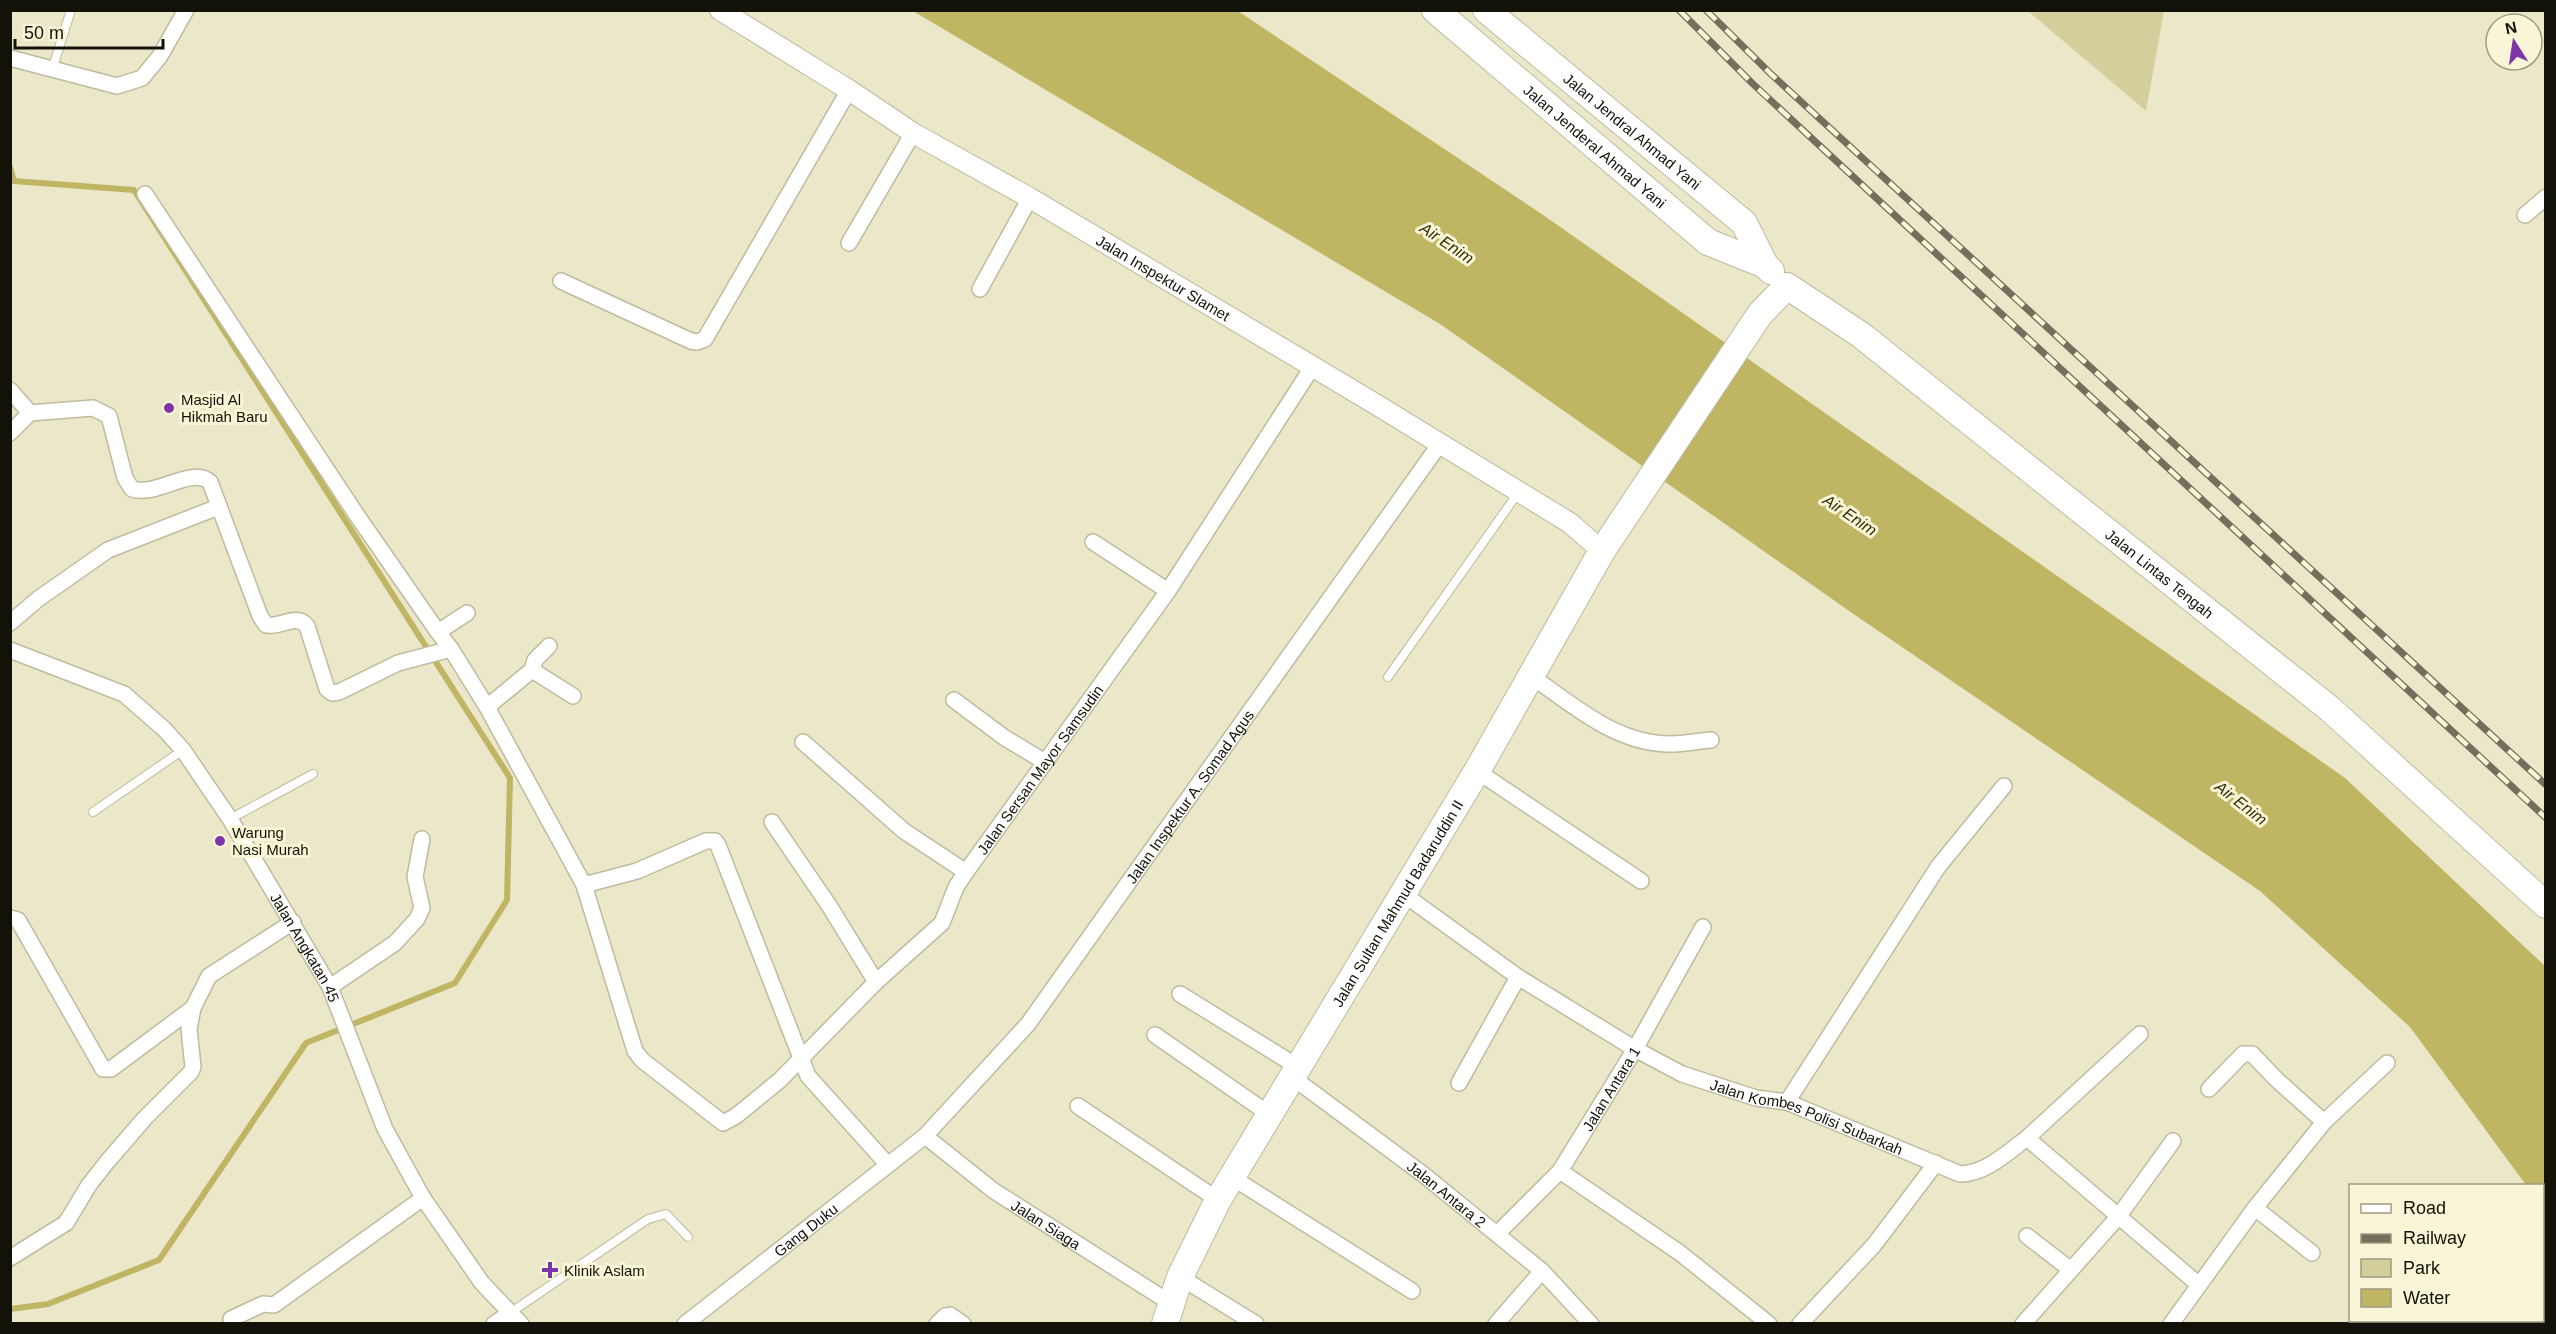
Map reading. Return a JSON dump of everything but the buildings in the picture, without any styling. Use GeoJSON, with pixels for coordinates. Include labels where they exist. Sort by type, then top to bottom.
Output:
{"type":"FeatureCollection","features":[{"type":"Feature","properties":{"kind":"highway","name":"Jalan Jenderal Ahmad Yani"},"geometry":{"type":"LineString","coordinates":[[1435,10],[1708,242],[1765,265]]}},
{"type":"Feature","properties":{"kind":"highway","name":"Jalan Jendral Ahmad Yani"},"geometry":{"type":"LineString","coordinates":[[1486,10],[1744,224],[1765,265]]}},
{"type":"Feature","properties":{"kind":"highway","name":"Jalan Lintas Tengah"},"geometry":{"type":"LineString","coordinates":[[1765,265],[1787,286],[1861,335],[2330,710],[2546,904]]}},
{"type":"Feature","properties":{"kind":"highway","name":"Jalan Sultan Mahmud Badaruddin II"},"geometry":{"type":"LineString","coordinates":[[1169,1314],[1180,1276],[1218,1200],[1477,771],[1602,551],[1760,314],[1787,286]]}},
{"type":"Feature","properties":{"kind":"street"},"geometry":{"type":"LineString","coordinates":[[14,59],[117,86],[142,78],[160,56],[186,10]]}},
{"type":"Feature","properties":{"kind":"street","name":"Jalan Inspektur Slamet"},"geometry":{"type":"LineString","coordinates":[[720,10],[849,90],[913,133],[1030,198],[1313,366],[1570,523],[1602,551]]}},
{"type":"Feature","properties":{"kind":"street"},"geometry":{"type":"LineString","coordinates":[[561,281],[691,341],[697,342],[705,339],[849,90]]}},
{"type":"Feature","properties":{"kind":"street"},"geometry":{"type":"LineString","coordinates":[[849,243],[913,133]]}},
{"type":"Feature","properties":{"kind":"street"},"geometry":{"type":"LineString","coordinates":[[145,194],[350,505],[487,707],[584,885],[637,871],[706,841],[715,841],[808,1076],[888,1165]]}},
{"type":"Feature","properties":{"kind":"street"},"geometry":{"type":"LineString","coordinates":[[2525,214],[2546,197]]}},
{"type":"Feature","properties":{"kind":"street"},"geometry":{"type":"LineString","coordinates":[[980,289],[1030,198]]}},
{"type":"Feature","properties":{"kind":"street","name":"Jalan Sersan Mayor Samsudin"},"geometry":{"type":"LineString","coordinates":[[584,885],[635,1051],[642,1060],[716,1119],[723,1122],[730,1120],[802,1060],[876,982],[942,923],[956,887],[1168,591],[1313,366]]}},
{"type":"Feature","properties":{"kind":"street"},"geometry":{"type":"LineString","coordinates":[[10,390],[30,413]]}},
{"type":"Feature","properties":{"kind":"street"},"geometry":{"type":"LineString","coordinates":[[10,433],[30,413],[93,408],[109,416],[125,478],[132,489],[140,492],[153,490],[196,476],[204,477],[210,482],[266,625],[274,627],[296,620],[303,621],[307,626],[327,689],[332,693],[339,692],[398,663],[448,651]]}},
{"type":"Feature","properties":{"kind":"street","name":"Jalan Inspektur A. Somad Agus"},"geometry":{"type":"LineString","coordinates":[[925,1136],[1028,1024],[1439,445]]}},
{"type":"Feature","properties":{"kind":"street"},"geometry":{"type":"LineString","coordinates":[[10,623],[39,599],[108,550],[218,507]]}},
{"type":"Feature","properties":{"kind":"street"},"geometry":{"type":"LineString","coordinates":[[1093,542],[1168,591]]}},
{"type":"Feature","properties":{"kind":"street"},"geometry":{"type":"LineString","coordinates":[[438,632],[466,613]]}},
{"type":"Feature","properties":{"kind":"street"},"geometry":{"type":"LineString","coordinates":[[487,707],[532,670],[535,660],[549,646]]}},
{"type":"Feature","properties":{"kind":"street","name":"Jalan Angkatan 45"},"geometry":{"type":"LineString","coordinates":[[10,650],[124,694],[164,729],[183,750],[230,819],[330,987],[385,1129],[423,1198],[482,1283],[516,1318]]}},
{"type":"Feature","properties":{"kind":"street"},"geometry":{"type":"LineString","coordinates":[[532,670],[573,696]]}},
{"type":"Feature","properties":{"kind":"street"},"geometry":{"type":"LineString","coordinates":[[1531,676],[1612,731],[1646,741],[1669,744],[1711,740]]}},
{"type":"Feature","properties":{"kind":"street"},"geometry":{"type":"LineString","coordinates":[[954,700],[1005,738],[1045,762]]}},
{"type":"Feature","properties":{"kind":"street"},"geometry":{"type":"LineString","coordinates":[[803,742],[904,831],[966,872]]}},
{"type":"Feature","properties":{"kind":"street"},"geometry":{"type":"LineString","coordinates":[[1477,771],[1641,881]]}},
{"type":"Feature","properties":{"kind":"street"},"geometry":{"type":"LineString","coordinates":[[1786,1102],[1938,867],[2004,786]]}},
{"type":"Feature","properties":{"kind":"street"},"geometry":{"type":"LineString","coordinates":[[772,822],[830,907],[876,982]]}},
{"type":"Feature","properties":{"kind":"street"},"geometry":{"type":"LineString","coordinates":[[330,987],[395,943],[417,919],[422,908],[414,877],[422,839]]}},
{"type":"Feature","properties":{"kind":"street","name":"Jalan Kombes Polisi Subarkah"},"geometry":{"type":"LineString","coordinates":[[1402,893],[1518,977],[1635,1049],[1682,1074],[1756,1098],[1786,1102],[1960,1174],[1972,1174],[2027,1138]]}},
{"type":"Feature","properties":{"kind":"street"},"geometry":{"type":"LineString","coordinates":[[10,918],[18,920],[103,1069],[111,1069],[193,1008]]}},
{"type":"Feature","properties":{"kind":"street"},"geometry":{"type":"LineString","coordinates":[[10,1258],[66,1223],[89,1185],[107,1162],[190,1072],[193,1067],[189,1029],[193,1008],[209,976],[293,922]]}},
{"type":"Feature","properties":{"kind":"street","name":"Jalan Antara 1"},"geometry":{"type":"LineString","coordinates":[[1497,1234],[1560,1171],[1635,1049],[1703,927]]}},
{"type":"Feature","properties":{"kind":"street"},"geometry":{"type":"LineString","coordinates":[[1460,1083],[1518,977]]}},
{"type":"Feature","properties":{"kind":"street","name":"Jalan Antara 2"},"geometry":{"type":"LineString","coordinates":[[1180,994],[1295,1072],[1424,1175],[1542,1271],[1591,1323]]}},
{"type":"Feature","properties":{"kind":"street"},"geometry":{"type":"LineString","coordinates":[[2140,1034],[2027,1138],[2199,1285]]}},
{"type":"Feature","properties":{"kind":"street"},"geometry":{"type":"LineString","coordinates":[[1155,1035],[1269,1114]]}},
{"type":"Feature","properties":{"kind":"street"},"geometry":{"type":"LineString","coordinates":[[2209,1089],[2243,1054],[2252,1054],[2324,1122]]}},
{"type":"Feature","properties":{"kind":"street"},"geometry":{"type":"LineString","coordinates":[[2171,1323],[2255,1208],[2324,1122],[2387,1064]]}},
{"type":"Feature","properties":{"kind":"street"},"geometry":{"type":"LineString","coordinates":[[1078,1106],[1218,1200]]}},
{"type":"Feature","properties":{"kind":"street","name":"Gang Duku"},"geometry":{"type":"LineString","coordinates":[[685,1323],[925,1136]]}},
{"type":"Feature","properties":{"kind":"street","name":"Jalan Siaga"},"geometry":{"type":"LineString","coordinates":[[925,1136],[994,1191],[1169,1314]]}},
{"type":"Feature","properties":{"kind":"street"},"geometry":{"type":"LineString","coordinates":[[2023,1323],[2118,1217],[2173,1141]]}},
{"type":"Feature","properties":{"kind":"street"},"geometry":{"type":"LineString","coordinates":[[1800,1323],[1874,1245],[1936,1163]]}},
{"type":"Feature","properties":{"kind":"street"},"geometry":{"type":"LineString","coordinates":[[1560,1171],[1680,1253],[1769,1323]]}},
{"type":"Feature","properties":{"kind":"street"},"geometry":{"type":"LineString","coordinates":[[1233,1178],[1412,1290]]}},
{"type":"Feature","properties":{"kind":"street"},"geometry":{"type":"LineString","coordinates":[[231,1319],[263,1304],[274,1305],[423,1198]]}},
{"type":"Feature","properties":{"kind":"street"},"geometry":{"type":"LineString","coordinates":[[2255,1208],[2312,1253]]}},
{"type":"Feature","properties":{"kind":"street"},"geometry":{"type":"LineString","coordinates":[[2027,1236],[2071,1270]]}},
{"type":"Feature","properties":{"kind":"street"},"geometry":{"type":"LineString","coordinates":[[1496,1323],[1542,1271]]}},
{"type":"Feature","properties":{"kind":"street"},"geometry":{"type":"LineString","coordinates":[[1180,1276],[1256,1323]]}},
{"type":"Feature","properties":{"kind":"street"},"geometry":{"type":"LineString","coordinates":[[938,1323],[945,1316],[950,1315],[963,1323]]}},
{"type":"Feature","properties":{"kind":"street"},"geometry":{"type":"LineString","coordinates":[[494,1323],[516,1318]]}},
{"type":"Feature","properties":{"kind":"lane"},"geometry":{"type":"LineString","coordinates":[[52,70],[71,10]]}},
{"type":"Feature","properties":{"kind":"lane"},"geometry":{"type":"LineString","coordinates":[[1388,677],[1519,492]]}},
{"type":"Feature","properties":{"kind":"lane"},"geometry":{"type":"LineString","coordinates":[[93,812],[183,750]]}},
{"type":"Feature","properties":{"kind":"lane"},"geometry":{"type":"LineString","coordinates":[[230,819],[314,774]]}},
{"type":"Feature","properties":{"kind":"lane"},"geometry":{"type":"LineString","coordinates":[[516,1318],[648,1219],[666,1214],[688,1237]]}},
{"type":"Feature","properties":{"kind":"green space"},"geometry":{"type":"Polygon","coordinates":[[[2028,11],[2164,11],[2146,111],[2028,11]]]}},
{"type":"Feature","properties":{"kind":"water","name":"Air Enim"},"geometry":{"type":"Polygon","coordinates":[[[913,11],[1238,11],[1546,217],[2345,778],[2545,966],[2545,1212],[2544,1184],[2525,1184],[2410,1027],[2260,891],[1852,613],[1440,324],[913,11]]]}},
{"type":"Feature","properties":{"kind":"waterway"},"geometry":{"type":"LineString","coordinates":[[10,167],[14,181],[134,190],[510,778],[507,900],[455,983],[306,1043],[159,1260],[48,1304],[10,1309]]}},
{"type":"Feature","properties":{"kind":"railway"},"geometry":{"type":"LineString","coordinates":[[1679,10],[1753,84],[2546,818]]}},
{"type":"Feature","properties":{"kind":"railway"},"geometry":{"type":"LineString","coordinates":[[1706,10],[1771,74],[2546,785]]}},
{"type":"Feature","properties":{"kind":"place","name":"Masjid Al Hikmah Baru"},"geometry":{"type":"Point","coordinates":[169,408]}},
{"type":"Feature","properties":{"kind":"place","name":"Warung Nasi Murah"},"geometry":{"type":"Point","coordinates":[220,841]}},
{"type":"Feature","properties":{"kind":"place","name":"Klinik Aslam"},"geometry":{"type":"Point","coordinates":[550,1270]}}]}
